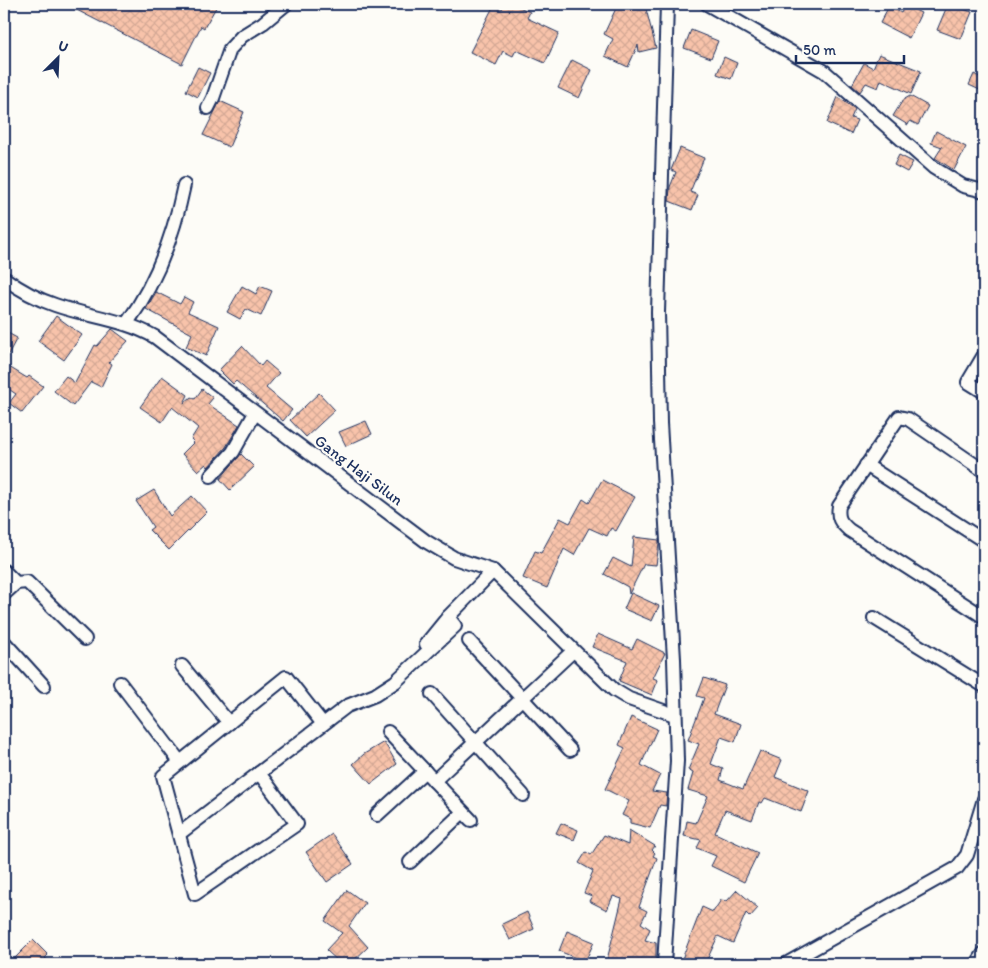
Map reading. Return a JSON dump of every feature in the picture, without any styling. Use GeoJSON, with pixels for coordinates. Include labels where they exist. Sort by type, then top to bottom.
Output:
{"type":"FeatureCollection","features":[{"type":"Feature","properties":{"kind":"street"},"geometry":{"type":"LineString","coordinates":[[208,108],[214,98],[230,48],[242,36],[263,23],[286,4]]}},
{"type":"Feature","properties":{"kind":"street"},"geometry":{"type":"LineString","coordinates":[[664,964],[676,771],[674,659],[660,423],[658,312],[667,4]]}},
{"type":"Feature","properties":{"kind":"street"},"geometry":{"type":"LineString","coordinates":[[707,4],[824,71],[934,168],[964,186],[984,192]]}},
{"type":"Feature","properties":{"kind":"street"},"geometry":{"type":"LineString","coordinates":[[127,323],[153,280],[178,216],[184,185]]}},
{"type":"Feature","properties":{"kind":"street","name":"Gang Haji Silun"},"geometry":{"type":"LineString","coordinates":[[4,278],[27,293],[55,306],[127,323],[155,337],[427,542],[454,558],[493,571],[574,651],[622,695],[675,715]]}},
{"type":"Feature","properties":{"kind":"street"},"geometry":{"type":"LineString","coordinates":[[984,355],[968,382],[984,392]]}},
{"type":"Feature","properties":{"kind":"street"},"geometry":{"type":"LineString","coordinates":[[211,476],[233,452],[255,413]]}},
{"type":"Feature","properties":{"kind":"street"},"geometry":{"type":"LineString","coordinates":[[984,471],[903,417],[896,420],[838,506],[837,515],[840,522],[984,617]]}},
{"type":"Feature","properties":{"kind":"street"},"geometry":{"type":"LineString","coordinates":[[866,465],[984,541]]}},
{"type":"Feature","properties":{"kind":"street"},"geometry":{"type":"LineString","coordinates":[[4,571],[16,583]]}},
{"type":"Feature","properties":{"kind":"street"},"geometry":{"type":"LineString","coordinates":[[178,834],[347,706],[375,695],[395,682],[448,617],[493,571]]}},
{"type":"Feature","properties":{"kind":"street"},"geometry":{"type":"LineString","coordinates":[[4,594],[16,583],[27,582],[84,639]]}},
{"type":"Feature","properties":{"kind":"street"},"geometry":{"type":"LineString","coordinates":[[874,618],[984,686]]}},
{"type":"Feature","properties":{"kind":"street"},"geometry":{"type":"LineString","coordinates":[[469,641],[570,750]]}},
{"type":"Feature","properties":{"kind":"street"},"geometry":{"type":"LineString","coordinates":[[4,642],[44,686]]}},
{"type":"Feature","properties":{"kind":"street"},"geometry":{"type":"LineString","coordinates":[[434,781],[574,651]]}},
{"type":"Feature","properties":{"kind":"street"},"geometry":{"type":"LineString","coordinates":[[182,666],[229,723]]}},
{"type":"Feature","properties":{"kind":"street"},"geometry":{"type":"LineString","coordinates":[[259,772],[297,824],[194,894],[163,776],[286,678],[323,724]]}},
{"type":"Feature","properties":{"kind":"street"},"geometry":{"type":"LineString","coordinates":[[120,682],[180,762]]}},
{"type":"Feature","properties":{"kind":"street"},"geometry":{"type":"LineString","coordinates":[[432,694],[523,795]]}},
{"type":"Feature","properties":{"kind":"street"},"geometry":{"type":"LineString","coordinates":[[388,732],[467,816],[410,862]]}},
{"type":"Feature","properties":{"kind":"street"},"geometry":{"type":"LineString","coordinates":[[376,815],[425,771]]}},
{"type":"Feature","properties":{"kind":"street"},"geometry":{"type":"LineString","coordinates":[[786,964],[953,872],[967,855],[981,820],[984,798]]}},
{"type":"Feature","properties":{"kind":"street"},"geometry":{"type":"LineString","coordinates":[[976,964],[984,953]]}},
{"type":"Feature","properties":{"kind":"building"},"geometry":{"type":"Polygon","coordinates":[[[65,4],[218,4],[204,28],[201,26],[182,64],[65,4]]]}},
{"type":"Feature","properties":{"kind":"building"},"geometry":{"type":"Polygon","coordinates":[[[505,4],[513,4],[530,12],[527,18],[559,33],[545,63],[516,50],[513,56],[503,51],[496,65],[470,52],[494,5],[502,9],[505,4]]]}},
{"type":"Feature","properties":{"kind":"building"},"geometry":{"type":"Polygon","coordinates":[[[618,4],[649,4],[646,9],[656,48],[639,52],[638,45],[628,67],[605,56],[613,39],[604,34],[618,4]]]}},
{"type":"Feature","properties":{"kind":"building"},"geometry":{"type":"Polygon","coordinates":[[[948,4],[972,12],[961,39],[937,30],[948,4]]]}},
{"type":"Feature","properties":{"kind":"building"},"geometry":{"type":"Polygon","coordinates":[[[905,5],[921,13],[909,38],[880,23],[889,6],[901,13],[905,5]]]}},
{"type":"Feature","properties":{"kind":"building"},"geometry":{"type":"Polygon","coordinates":[[[691,30],[718,41],[711,58],[684,48],[691,30]]]}},
{"type":"Feature","properties":{"kind":"building"},"geometry":{"type":"Polygon","coordinates":[[[879,54],[921,71],[911,94],[881,80],[878,88],[866,83],[860,92],[852,85],[864,63],[873,68],[879,54]]]}},
{"type":"Feature","properties":{"kind":"building"},"geometry":{"type":"Polygon","coordinates":[[[724,57],[737,63],[731,79],[717,74],[724,57]]]}},
{"type":"Feature","properties":{"kind":"building"},"geometry":{"type":"Polygon","coordinates":[[[572,60],[592,70],[579,98],[558,88],[572,60]]]}},
{"type":"Feature","properties":{"kind":"building"},"geometry":{"type":"Polygon","coordinates":[[[198,67],[210,73],[198,97],[186,91],[198,67]]]}},
{"type":"Feature","properties":{"kind":"building"},"geometry":{"type":"Polygon","coordinates":[[[974,74],[984,79],[984,92],[969,85],[974,74]]]}},
{"type":"Feature","properties":{"kind":"building"},"geometry":{"type":"Polygon","coordinates":[[[910,96],[928,106],[918,125],[910,121],[908,125],[893,116],[903,100],[910,96]]]}},
{"type":"Feature","properties":{"kind":"building"},"geometry":{"type":"Polygon","coordinates":[[[838,97],[855,109],[851,118],[857,120],[851,134],[827,123],[838,97]]]}},
{"type":"Feature","properties":{"kind":"building"},"geometry":{"type":"Polygon","coordinates":[[[220,101],[244,112],[229,147],[203,135],[220,101]]]}},
{"type":"Feature","properties":{"kind":"building"},"geometry":{"type":"Polygon","coordinates":[[[936,131],[966,147],[954,170],[935,158],[942,147],[931,143],[936,131]]]}},
{"type":"Feature","properties":{"kind":"building"},"geometry":{"type":"Polygon","coordinates":[[[680,148],[704,158],[690,192],[698,195],[692,210],[669,201],[670,187],[676,172],[671,170],[680,148]]]}},
{"type":"Feature","properties":{"kind":"building"},"geometry":{"type":"Polygon","coordinates":[[[899,155],[913,162],[907,172],[894,165],[899,155]]]}},
{"type":"Feature","properties":{"kind":"building"},"geometry":{"type":"Polygon","coordinates":[[[242,286],[256,294],[260,286],[272,291],[261,316],[246,309],[240,319],[227,312],[242,286]]]}},
{"type":"Feature","properties":{"kind":"building"},"geometry":{"type":"Polygon","coordinates":[[[156,292],[180,304],[184,297],[193,302],[188,312],[219,326],[206,356],[186,347],[192,334],[146,309],[156,292]]]}},
{"type":"Feature","properties":{"kind":"building"},"geometry":{"type":"Polygon","coordinates":[[[56,316],[82,335],[64,360],[38,341],[56,316]]]}},
{"type":"Feature","properties":{"kind":"building"},"geometry":{"type":"Polygon","coordinates":[[[112,329],[128,341],[109,362],[112,364],[101,387],[91,382],[73,406],[54,391],[66,376],[75,383],[95,345],[97,346],[112,329]]]}},
{"type":"Feature","properties":{"kind":"building"},"geometry":{"type":"Polygon","coordinates":[[[4,331],[17,338],[4,362],[4,331]]]}},
{"type":"Feature","properties":{"kind":"building"},"geometry":{"type":"Polygon","coordinates":[[[242,346],[261,366],[265,361],[279,373],[266,388],[292,410],[283,421],[236,381],[233,384],[219,370],[242,346]]]}},
{"type":"Feature","properties":{"kind":"building"},"geometry":{"type":"Polygon","coordinates":[[[4,364],[27,378],[29,376],[43,386],[22,413],[9,403],[16,394],[4,386],[4,364]]]}},
{"type":"Feature","properties":{"kind":"building"},"geometry":{"type":"Polygon","coordinates":[[[162,376],[188,395],[184,403],[191,397],[195,399],[202,389],[213,398],[208,404],[239,425],[226,447],[208,467],[206,464],[198,471],[182,454],[194,442],[191,439],[198,428],[172,407],[162,422],[140,407],[162,376]]]}},
{"type":"Feature","properties":{"kind":"building"},"geometry":{"type":"Polygon","coordinates":[[[319,393],[335,410],[306,437],[290,420],[319,393]]]}},
{"type":"Feature","properties":{"kind":"building"},"geometry":{"type":"Polygon","coordinates":[[[366,421],[372,434],[346,446],[339,432],[366,421]]]}},
{"type":"Feature","properties":{"kind":"building"},"geometry":{"type":"Polygon","coordinates":[[[241,454],[254,467],[230,490],[220,479],[241,454]]]}},
{"type":"Feature","properties":{"kind":"building"},"geometry":{"type":"Polygon","coordinates":[[[602,480],[635,497],[616,531],[611,528],[607,536],[589,528],[574,555],[564,549],[547,588],[523,578],[535,551],[541,553],[560,518],[570,523],[583,499],[589,503],[602,480]]]}},
{"type":"Feature","properties":{"kind":"building"},"geometry":{"type":"Polygon","coordinates":[[[154,490],[170,516],[192,496],[207,512],[169,550],[149,530],[153,527],[136,501],[154,490]]]}},
{"type":"Feature","properties":{"kind":"building"},"geometry":{"type":"Polygon","coordinates":[[[634,537],[659,540],[659,544],[656,565],[644,564],[629,594],[628,587],[604,574],[613,558],[631,567],[634,537]]]}},
{"type":"Feature","properties":{"kind":"building"},"geometry":{"type":"Polygon","coordinates":[[[631,593],[659,606],[652,621],[624,609],[631,593]]]}},
{"type":"Feature","properties":{"kind":"building"},"geometry":{"type":"Polygon","coordinates":[[[598,634],[632,649],[637,639],[665,653],[653,678],[658,680],[652,695],[619,681],[627,661],[592,647],[598,634]]]}},
{"type":"Feature","properties":{"kind":"building"},"geometry":{"type":"Polygon","coordinates":[[[704,678],[725,685],[714,714],[741,724],[735,742],[721,737],[711,764],[723,769],[720,780],[743,789],[760,751],[782,760],[775,777],[809,791],[801,812],[765,798],[762,803],[759,802],[752,820],[725,810],[715,833],[758,853],[744,882],[711,866],[716,856],[697,848],[701,840],[684,836],[687,821],[696,823],[708,796],[688,790],[693,773],[688,770],[699,744],[688,740],[704,698],[697,696],[704,678]]]}},
{"type":"Feature","properties":{"kind":"building"},"geometry":{"type":"Polygon","coordinates":[[[631,717],[657,729],[641,765],[660,775],[652,791],[667,793],[666,806],[660,805],[650,828],[630,823],[630,819],[622,815],[629,801],[605,789],[625,748],[619,745],[631,717]]]}},
{"type":"Feature","properties":{"kind":"building"},"geometry":{"type":"Polygon","coordinates":[[[384,742],[397,764],[371,784],[353,764],[364,754],[384,742]]]}},
{"type":"Feature","properties":{"kind":"building"},"geometry":{"type":"Polygon","coordinates":[[[561,823],[578,830],[574,840],[556,833],[561,823]]]}},
{"type":"Feature","properties":{"kind":"building"},"geometry":{"type":"Polygon","coordinates":[[[629,830],[655,846],[652,850],[655,853],[653,856],[657,858],[639,907],[647,911],[641,923],[650,929],[645,940],[656,943],[656,964],[606,964],[622,899],[613,896],[607,910],[589,901],[592,896],[584,893],[593,871],[579,863],[586,852],[591,855],[604,835],[628,845],[629,830]]]}},
{"type":"Feature","properties":{"kind":"building"},"geometry":{"type":"Polygon","coordinates":[[[332,834],[353,864],[327,882],[306,852],[332,834]]]}},
{"type":"Feature","properties":{"kind":"building"},"geometry":{"type":"Polygon","coordinates":[[[347,890],[365,903],[349,926],[368,947],[350,964],[341,964],[326,950],[342,933],[325,921],[347,890]]]}},
{"type":"Feature","properties":{"kind":"building"},"geometry":{"type":"Polygon","coordinates":[[[737,890],[758,908],[750,917],[746,913],[733,943],[718,936],[705,964],[680,964],[702,907],[713,912],[721,900],[727,901],[737,890]]]}},
{"type":"Feature","properties":{"kind":"building"},"geometry":{"type":"Polygon","coordinates":[[[527,912],[534,929],[510,940],[502,924],[527,912]]]}},
{"type":"Feature","properties":{"kind":"building"},"geometry":{"type":"Polygon","coordinates":[[[567,931],[594,942],[585,962],[559,951],[567,931]]]}},
{"type":"Feature","properties":{"kind":"building"},"geometry":{"type":"Polygon","coordinates":[[[33,940],[48,955],[45,958],[53,964],[9,964],[33,940]]]}}]}
